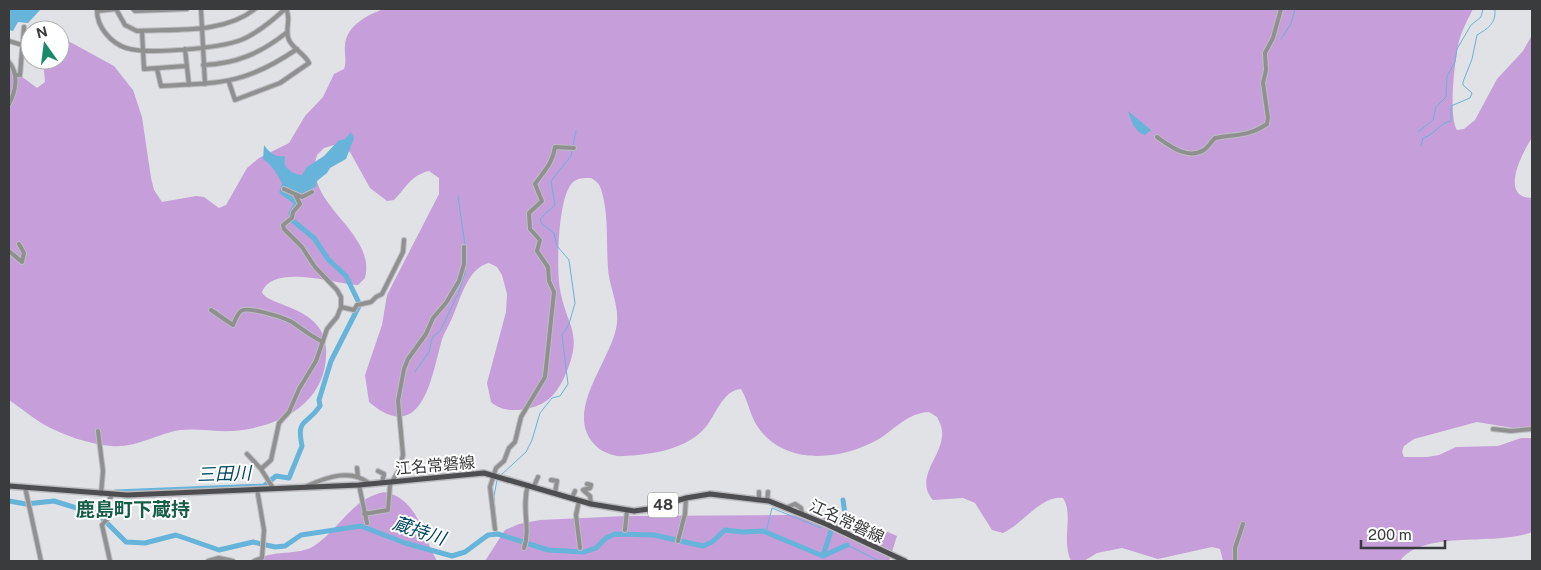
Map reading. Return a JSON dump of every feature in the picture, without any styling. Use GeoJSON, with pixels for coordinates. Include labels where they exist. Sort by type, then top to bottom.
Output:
{"type":"FeatureCollection","features":[{"type":"Feature","properties":{"kind":"main road","name":"江名常磐線"},"geometry":{"type":"LineString","coordinates":[[9,486],[114,494],[257,488],[270,484],[307,486],[359,485],[474,473],[498,475],[579,501],[627,510],[649,510],[686,498],[710,494],[759,499],[802,513],[824,523],[833,524],[843,532],[905,561]]}},
{"type":"Feature","properties":{"kind":"street"},"geometry":{"type":"LineString","coordinates":[[229,82],[235,100],[280,83],[309,63],[290,42],[286,33],[289,22],[286,9],[258,31],[242,40],[202,48],[144,50],[128,49],[117,44],[102,29],[97,11],[116,9],[125,25],[131,29],[142,30],[202,28],[228,24],[255,9]]}},
{"type":"Feature","properties":{"kind":"street"},"geometry":{"type":"LineString","coordinates":[[133,9],[135,11],[187,9]]}},
{"type":"Feature","properties":{"kind":"street"},"geometry":{"type":"LineString","coordinates":[[201,9],[205,84]]}},
{"type":"Feature","properties":{"kind":"street"},"geometry":{"type":"LineString","coordinates":[[1157,137],[1178,151],[1191,153],[1202,151],[1215,138],[1230,138],[1254,132],[1267,124],[1268,118],[1263,83],[1266,70],[1265,53],[1273,38],[1281,9]]}},
{"type":"Feature","properties":{"kind":"street"},"geometry":{"type":"LineString","coordinates":[[142,30],[144,69],[186,66]]}},
{"type":"Feature","properties":{"kind":"street"},"geometry":{"type":"LineString","coordinates":[[203,65],[232,62],[249,57],[286,33]]}},
{"type":"Feature","properties":{"kind":"street"},"geometry":{"type":"LineString","coordinates":[[185,49],[189,85]]}},
{"type":"Feature","properties":{"kind":"street"},"geometry":{"type":"LineString","coordinates":[[157,68],[161,86],[229,82],[266,69],[297,49]]}},
{"type":"Feature","properties":{"kind":"street"},"geometry":{"type":"LineString","coordinates":[[9,62],[16,75],[13,94],[9,104]]}},
{"type":"Feature","properties":{"kind":"street"},"geometry":{"type":"LineString","coordinates":[[16,75],[20,74],[20,70]]}},
{"type":"Feature","properties":{"kind":"street"},"geometry":{"type":"LineString","coordinates":[[495,529],[490,487],[498,475],[496,468],[504,461],[509,448],[515,442],[521,417],[546,374],[554,292],[549,281],[548,267],[537,251],[540,240],[528,224],[530,210],[542,201],[535,184],[544,169],[553,161],[555,147],[574,148]]}},
{"type":"Feature","properties":{"kind":"street"},"geometry":{"type":"LineString","coordinates":[[284,189],[304,197],[312,192]]}},
{"type":"Feature","properties":{"kind":"street"},"geometry":{"type":"LineString","coordinates":[[262,469],[272,460],[280,423],[290,412],[301,386],[316,361],[327,329],[337,317],[341,307],[341,298],[337,290],[315,267],[302,247],[285,232],[283,225],[291,219],[293,212],[300,202],[295,194]]}},
{"type":"Feature","properties":{"kind":"street"},"geometry":{"type":"LineString","coordinates":[[341,307],[354,310],[357,305],[371,302],[376,296],[382,294],[404,252],[404,240]]}},
{"type":"Feature","properties":{"kind":"street"},"geometry":{"type":"LineString","coordinates":[[9,252],[22,262],[24,253],[18,244]]}},
{"type":"Feature","properties":{"kind":"street"},"geometry":{"type":"LineString","coordinates":[[364,514],[388,510],[392,482],[399,470],[403,455],[398,397],[404,369],[408,359],[426,334],[433,318],[450,298],[459,281],[464,264],[464,247]]}},
{"type":"Feature","properties":{"kind":"street"},"geometry":{"type":"LineString","coordinates":[[211,310],[234,325],[240,312],[243,310],[266,313],[290,321],[309,336],[322,342]]}},
{"type":"Feature","properties":{"kind":"street"},"geometry":{"type":"LineString","coordinates":[[1493,429],[1511,432],[1532,429]]}},
{"type":"Feature","properties":{"kind":"street"},"geometry":{"type":"LineString","coordinates":[[98,431],[103,471],[101,494]]}},
{"type":"Feature","properties":{"kind":"street"},"geometry":{"type":"LineString","coordinates":[[247,454],[262,469],[270,484]]}},
{"type":"Feature","properties":{"kind":"street"},"geometry":{"type":"LineString","coordinates":[[357,468],[358,477]]}},
{"type":"Feature","properties":{"kind":"street"},"geometry":{"type":"LineString","coordinates":[[378,471],[384,474],[382,482]]}},
{"type":"Feature","properties":{"kind":"street"},"geometry":{"type":"LineString","coordinates":[[307,486],[340,475],[358,477],[370,484]]}},
{"type":"Feature","properties":{"kind":"street"},"geometry":{"type":"LineString","coordinates":[[524,548],[528,539],[524,504],[531,485],[538,477]]}},
{"type":"Feature","properties":{"kind":"street"},"geometry":{"type":"LineString","coordinates":[[551,480],[557,481],[555,494]]}},
{"type":"Feature","properties":{"kind":"street"},"geometry":{"type":"LineString","coordinates":[[587,484],[591,485],[590,488],[583,490],[590,496],[591,504]]}},
{"type":"Feature","properties":{"kind":"street"},"geometry":{"type":"LineString","coordinates":[[359,485],[367,523]]}},
{"type":"Feature","properties":{"kind":"street"},"geometry":{"type":"LineString","coordinates":[[25,487],[41,561]]}},
{"type":"Feature","properties":{"kind":"street"},"geometry":{"type":"LineString","coordinates":[[257,488],[264,530],[260,559]]}},
{"type":"Feature","properties":{"kind":"street"},"geometry":{"type":"LineString","coordinates":[[572,498],[575,491]]}},
{"type":"Feature","properties":{"kind":"street"},"geometry":{"type":"LineString","coordinates":[[759,492],[759,499]]}},
{"type":"Feature","properties":{"kind":"street"},"geometry":{"type":"LineString","coordinates":[[767,501],[768,492]]}},
{"type":"Feature","properties":{"kind":"street"},"geometry":{"type":"LineString","coordinates":[[110,561],[102,525],[108,518],[108,501],[114,494]]}},
{"type":"Feature","properties":{"kind":"street"},"geometry":{"type":"LineString","coordinates":[[678,541],[685,514],[686,498]]}},
{"type":"Feature","properties":{"kind":"street"},"geometry":{"type":"LineString","coordinates":[[579,501],[576,515],[580,548]]}},
{"type":"Feature","properties":{"kind":"street"},"geometry":{"type":"LineString","coordinates":[[625,530],[627,510]]}},
{"type":"Feature","properties":{"kind":"street"},"geometry":{"type":"LineString","coordinates":[[843,532],[851,524]]}},
{"type":"Feature","properties":{"kind":"street"},"geometry":{"type":"LineString","coordinates":[[1234,561],[1235,548],[1243,524]]}},
{"type":"Feature","properties":{"kind":"street"},"geometry":{"type":"LineString","coordinates":[[254,561],[260,559],[267,561]]}},
{"type":"Feature","properties":{"kind":"street"},"geometry":{"type":"LineString","coordinates":[[208,561],[233,561]]}},
{"type":"Feature","properties":{"kind":"shaded area"},"geometry":{"type":"Polygon","coordinates":[[[385,9],[1473,9],[1460,37],[1457,49],[1453,87],[1453,113],[1457,130],[1464,129],[1475,120],[1497,79],[1523,51],[1532,35],[1532,138],[1519,163],[1515,182],[1516,190],[1522,196],[1532,198],[1532,427],[1513,428],[1477,422],[1414,439],[1404,446],[1402,452],[1404,457],[1427,457],[1439,455],[1456,447],[1498,446],[1521,438],[1532,438],[1532,532],[1517,536],[1426,545],[1411,551],[1400,561],[1223,561],[1220,549],[1212,547],[1158,559],[1122,548],[1097,553],[1084,561],[1071,561],[1067,545],[1067,512],[1063,498],[1055,498],[1040,505],[1003,533],[992,530],[975,503],[963,498],[933,500],[926,484],[927,476],[941,444],[942,433],[937,417],[929,412],[908,418],[879,439],[865,446],[834,455],[817,456],[786,450],[772,442],[760,430],[754,420],[741,389],[728,394],[706,427],[684,443],[665,450],[643,454],[616,456],[608,454],[596,446],[587,432],[584,418],[586,402],[614,338],[617,323],[607,258],[604,198],[599,185],[591,178],[575,180],[573,182],[568,189],[561,214],[558,259],[559,282],[574,339],[570,363],[563,380],[554,394],[541,404],[520,410],[500,408],[491,402],[487,383],[506,312],[507,294],[502,275],[497,267],[489,263],[475,271],[465,286],[443,336],[428,390],[421,403],[412,412],[401,417],[387,414],[369,402],[365,375],[382,325],[387,295],[439,194],[439,178],[429,171],[423,173],[409,182],[394,200],[387,201],[370,188],[350,152],[334,145],[324,148],[317,155],[315,172],[319,188],[328,203],[351,231],[360,246],[366,261],[365,278],[358,285],[306,277],[291,277],[268,283],[262,292],[273,301],[306,316],[316,324],[323,334],[326,348],[325,367],[311,397],[299,408],[268,424],[251,428],[233,431],[180,430],[138,443],[111,446],[85,441],[50,428],[9,400],[9,67],[37,88],[45,82],[44,70],[70,70],[70,42],[114,66],[133,90],[142,117],[154,190],[162,202],[196,196],[204,197],[219,208],[226,205],[247,168],[259,158],[289,143],[305,116],[323,97],[334,74],[344,69],[345,45],[349,32],[359,21],[385,9]]]}},
{"type":"Feature","properties":{"kind":"shaded area"},"geometry":{"type":"Polygon","coordinates":[[[384,492],[405,502],[412,510],[437,561],[255,561],[269,555],[301,551],[314,546],[363,501],[384,492]]]}},
{"type":"Feature","properties":{"kind":"shaded area"},"geometry":{"type":"Polygon","coordinates":[[[789,515],[857,522],[897,536],[889,561],[485,561],[505,530],[519,524],[540,520],[626,516],[789,515]]]}},
{"type":"Feature","properties":{"kind":"water"},"geometry":{"type":"Polygon","coordinates":[[[9,9],[41,9],[31,20],[20,20],[13,31],[9,30],[9,9]]]}},
{"type":"Feature","properties":{"kind":"water"},"geometry":{"type":"Polygon","coordinates":[[[1128,111],[1151,130],[1145,135],[1142,134],[1136,129],[1128,111]]]}},
{"type":"Feature","properties":{"kind":"water"},"geometry":{"type":"Polygon","coordinates":[[[351,132],[354,138],[346,159],[330,168],[317,181],[316,186],[303,195],[283,185],[272,167],[263,159],[264,145],[273,154],[285,156],[286,167],[302,175],[307,167],[324,156],[338,141],[345,139],[351,132]]]}},
{"type":"Feature","properties":{"kind":"waterway"},"geometry":{"type":"LineString","coordinates":[[1281,39],[1291,24],[1295,9]]}},
{"type":"Feature","properties":{"kind":"waterway"},"geometry":{"type":"LineString","coordinates":[[1418,132],[1433,120],[1436,107],[1446,97],[1447,76],[1455,62],[1457,49],[1471,25],[1481,17],[1483,9]]}},
{"type":"Feature","properties":{"kind":"waterway"},"geometry":{"type":"LineString","coordinates":[[1421,146],[1423,138],[1443,124],[1451,121],[1451,106],[1470,98],[1472,93],[1463,85],[1463,82],[1472,59],[1477,35],[1487,28],[1494,19],[1495,10],[1490,9]]}},
{"type":"Feature","properties":{"kind":"waterway"},"geometry":{"type":"LineString","coordinates":[[18,73],[20,52]]}},
{"type":"Feature","properties":{"kind":"waterway"},"geometry":{"type":"LineString","coordinates":[[9,107],[13,99]]}},
{"type":"Feature","properties":{"kind":"waterway"},"geometry":{"type":"LineString","coordinates":[[501,475],[526,452],[532,440],[540,413],[552,398],[560,396],[568,384],[562,335],[569,324],[575,303],[569,260],[557,246],[554,233],[542,224],[540,219],[555,205],[551,181],[571,156],[576,131]]}},
{"type":"Feature","properties":{"kind":"waterway","name":"三田川"},"geometry":{"type":"LineString","coordinates":[[286,180],[282,192],[297,203],[291,213],[292,220],[314,238],[328,259],[346,276],[359,303]]}},
{"type":"Feature","properties":{"kind":"waterway"},"geometry":{"type":"LineString","coordinates":[[458,196],[465,245]]}},
{"type":"Feature","properties":{"kind":"waterway"},"geometry":{"type":"LineString","coordinates":[[415,372],[429,352],[432,338],[440,331],[458,294],[465,273],[466,253]]}},
{"type":"Feature","properties":{"kind":"waterway","name":"三田川"},"geometry":{"type":"LineString","coordinates":[[115,492],[264,486],[276,476],[289,478],[302,446],[300,430],[320,406],[319,400],[331,361],[359,306]]}},
{"type":"Feature","properties":{"kind":"waterway"},"geometry":{"type":"LineString","coordinates":[[497,480],[494,496],[497,534]]}},
{"type":"Feature","properties":{"kind":"waterway"},"geometry":{"type":"LineString","coordinates":[[823,556],[835,518],[840,519],[845,514],[843,500]]}},
{"type":"Feature","properties":{"kind":"waterway","name":"蔵持川"},"geometry":{"type":"LineString","coordinates":[[9,501],[26,504],[54,501],[99,515],[126,542],[145,543],[176,535],[219,550],[253,542],[275,547],[285,546],[301,535],[361,526],[405,543],[452,556],[465,552],[488,535],[498,534],[548,550],[584,552],[596,548],[606,538],[615,534],[654,535],[703,546],[712,542],[725,530],[743,532],[763,531],[823,556],[847,545]]}},
{"type":"Feature","properties":{"kind":"waterway"},"geometry":{"type":"LineString","coordinates":[[766,532],[772,508],[821,528],[823,525]]}},
{"type":"Feature","properties":{"kind":"waterway"},"geometry":{"type":"LineString","coordinates":[[831,519],[835,518]]}},
{"type":"Feature","properties":{"kind":"waterway"},"geometry":{"type":"LineString","coordinates":[[847,545],[879,561]]}},
{"type":"Feature","properties":{"kind":"district","name":"鹿島町下蔵持"},"geometry":{"type":"Point","coordinates":[133,509]}}]}
